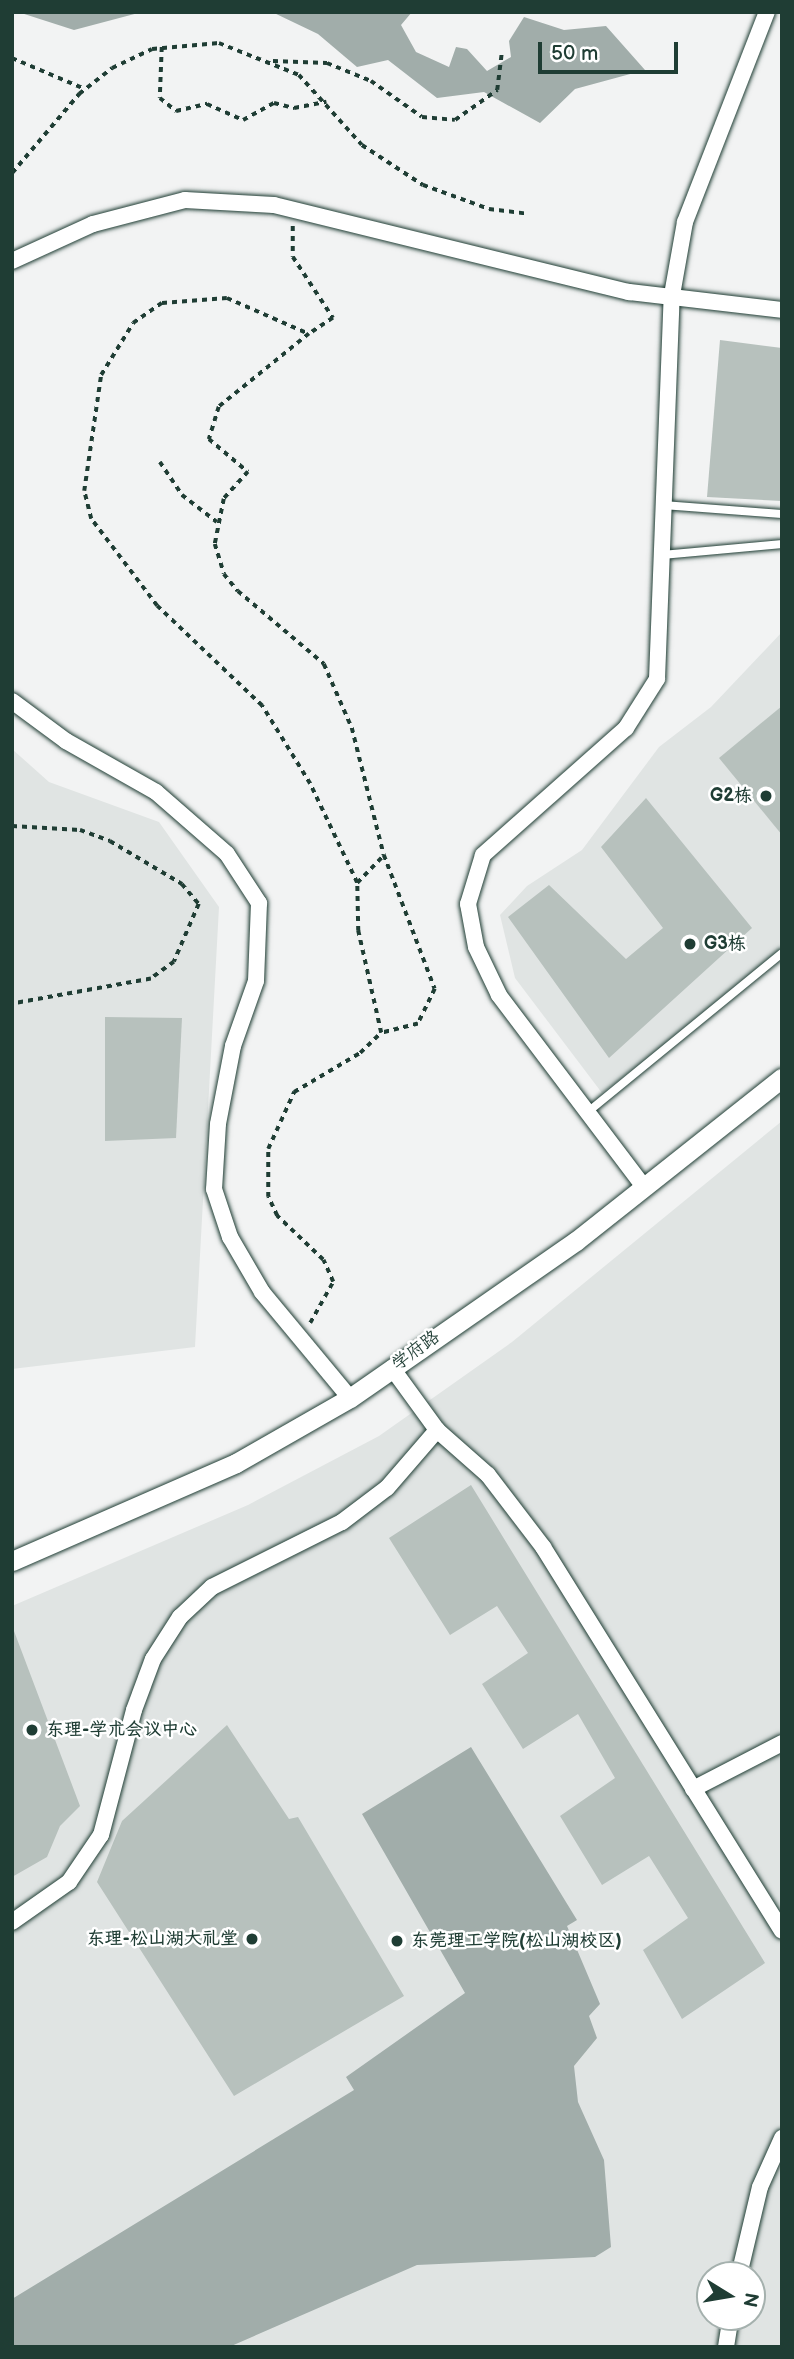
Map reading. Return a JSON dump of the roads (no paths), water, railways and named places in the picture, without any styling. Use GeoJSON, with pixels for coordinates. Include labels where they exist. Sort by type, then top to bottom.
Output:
{"type":"FeatureCollection","features":[{"type":"Feature","properties":{"kind":"street"},"geometry":{"type":"LineString","coordinates":[[645,1187],[484,969],[468,904],[483,855],[626,728],[657,679],[672,295],[685,222],[767,12]]}},
{"type":"Feature","properties":{"kind":"street"},"geometry":{"type":"LineString","coordinates":[[12,261],[93,224],[185,200],[297,210],[629,292],[782,310]]}},
{"type":"Feature","properties":{"kind":"street"},"geometry":{"type":"LineString","coordinates":[[12,701],[66,741],[156,792],[228,854],[259,903],[256,981],[233,1046],[218,1124],[214,1189],[230,1237],[262,1292],[350,1398]]}},
{"type":"Feature","properties":{"kind":"street","name":"学府路"},"geometry":{"type":"LineString","coordinates":[[12,1560],[236,1462],[350,1398],[645,1187],[782,1078]]}},
{"type":"Feature","properties":{"kind":"street"},"geometry":{"type":"LineString","coordinates":[[392,1368],[437,1430],[488,1475],[543,1547],[782,1931]]}},
{"type":"Feature","properties":{"kind":"street"},"geometry":{"type":"LineString","coordinates":[[12,1922],[69,1882],[101,1835],[134,1710],[153,1659],[180,1617],[212,1587],[342,1522],[387,1488],[437,1430]]}},
{"type":"Feature","properties":{"kind":"street"},"geometry":{"type":"LineString","coordinates":[[694,1789],[782,1743]]}},
{"type":"Feature","properties":{"kind":"street"},"geometry":{"type":"LineString","coordinates":[[742,2261],[760,2187],[782,2138]]}},
{"type":"Feature","properties":{"kind":"lane"},"geometry":{"type":"LineString","coordinates":[[662,505],[782,514]]}},
{"type":"Feature","properties":{"kind":"lane"},"geometry":{"type":"LineString","coordinates":[[662,555],[782,544]]}},
{"type":"Feature","properties":{"kind":"lane"},"geometry":{"type":"LineString","coordinates":[[589,1111],[782,953]]}},
{"type":"Feature","properties":{"kind":"place","name":"G2栋"},"geometry":{"type":"Point","coordinates":[766,796]}},
{"type":"Feature","properties":{"kind":"place","name":"G3栋"},"geometry":{"type":"Point","coordinates":[690,944]}},
{"type":"Feature","properties":{"kind":"place","name":"东理-学术会议中心"},"geometry":{"type":"Point","coordinates":[32,1730]}},
{"type":"Feature","properties":{"kind":"place","name":"东理-松山湖大礼堂"},"geometry":{"type":"Point","coordinates":[252,1939]}},
{"type":"Feature","properties":{"kind":"place","name":"东莞理工学院(松山湖校区)"},"geometry":{"type":"Point","coordinates":[397,1941]}}]}
